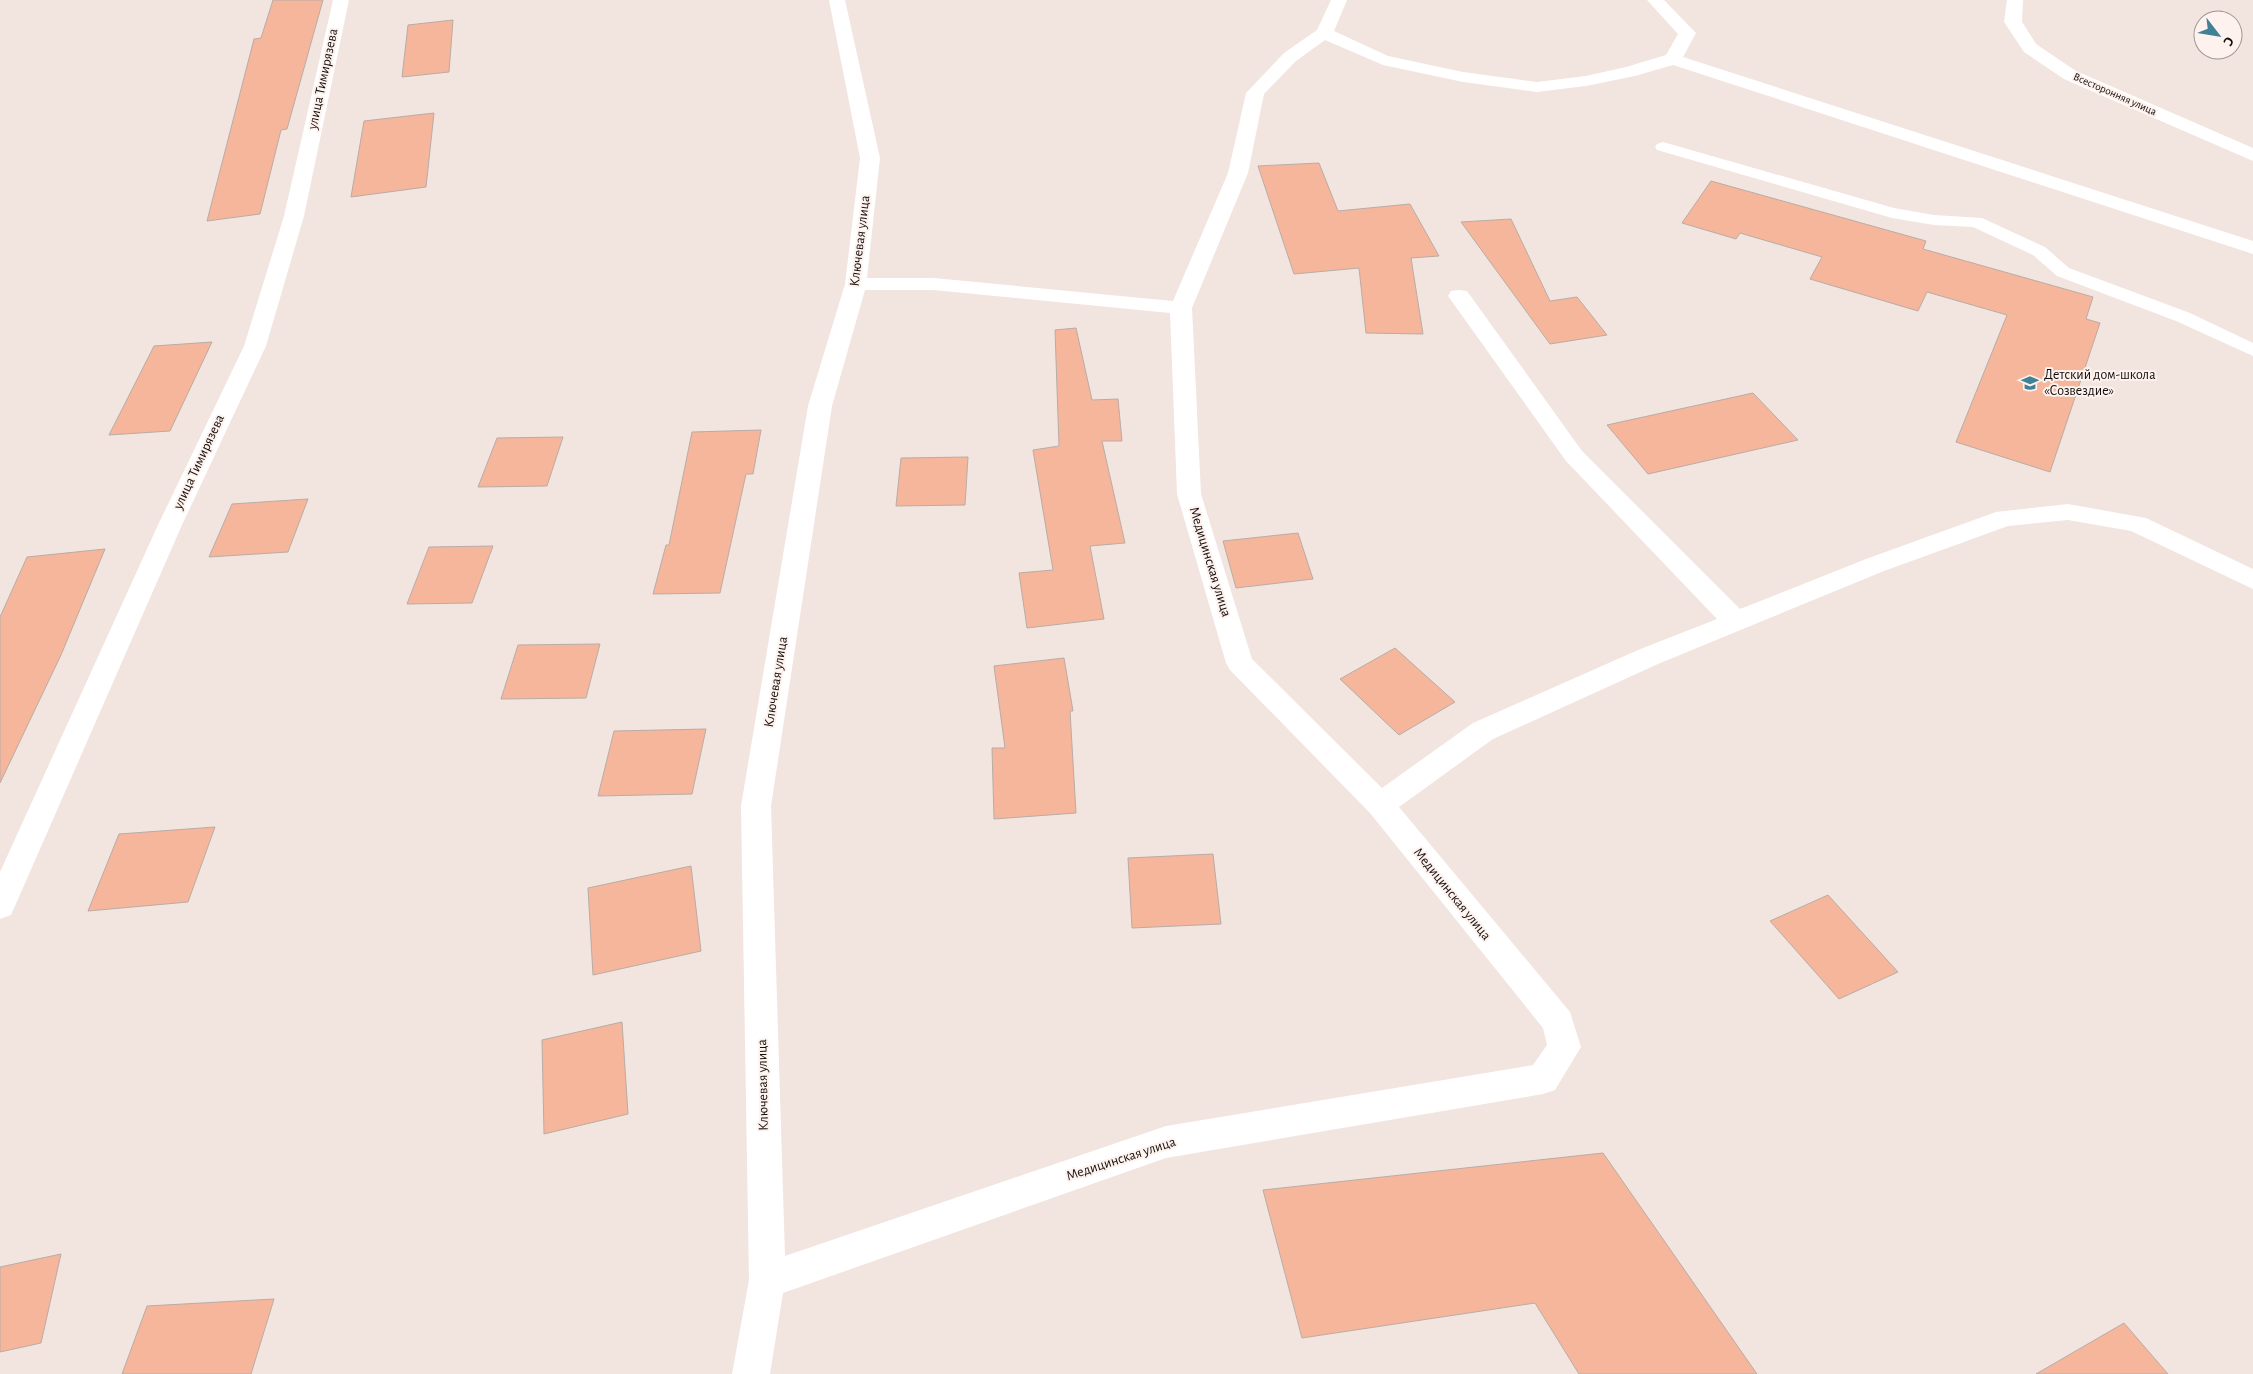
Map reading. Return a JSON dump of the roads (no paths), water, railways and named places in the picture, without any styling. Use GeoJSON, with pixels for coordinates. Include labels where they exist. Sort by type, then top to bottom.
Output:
{"type":"FeatureCollection","features":[{"type":"Feature","properties":{"kind":"street","name":"улица Тимирязева"},"geometry":{"type":"LineString","coordinates":[[0,906],[170,525],[255,346],[294,216],[341,0]]}},
{"type":"Feature","properties":{"kind":"street","name":"Ключевая улица"},"geometry":{"type":"LineString","coordinates":[[751,1374],[767,1280],[756,806],[820,406],[856,284],[870,158],[838,0]]}},
{"type":"Feature","properties":{"kind":"street"},"geometry":{"type":"LineString","coordinates":[[1339,0],[1324,33],[1383,60],[1464,77],[1537,87],[1586,81],[1629,72],[1673,59],[2253,248]]}},
{"type":"Feature","properties":{"kind":"street"},"geometry":{"type":"LineString","coordinates":[[1655,0],[1687,33],[1673,59]]}},
{"type":"Feature","properties":{"kind":"street","name":"Всесторонняя улица"},"geometry":{"type":"LineString","coordinates":[[2015,0],[2013,22],[2030,48],[2070,75],[2253,155]]}},
{"type":"Feature","properties":{"kind":"street","name":"Медицинская улица"},"geometry":{"type":"LineString","coordinates":[[767,1280],[1166,1142],[1543,1079],[1564,1047],[1558,1022],[1380,805],[1240,663],[1189,494],[1181,308],[1238,173],[1255,93],[1290,56],[1324,33]]}},
{"type":"Feature","properties":{"kind":"street"},"geometry":{"type":"LineString","coordinates":[[856,284],[934,284],[1181,308]]}},
{"type":"Feature","properties":{"kind":"street"},"geometry":{"type":"LineString","coordinates":[[1459,296],[1574,456],[1736,622]]}},
{"type":"Feature","properties":{"kind":"street"},"geometry":{"type":"LineString","coordinates":[[1380,805],[1483,731],[1648,657],[1875,565],[2005,518],[2068,512],[2137,524],[2253,580]]}},
{"type":"Feature","properties":{"kind":"lane"},"geometry":{"type":"LineString","coordinates":[[1663,147],[1892,212],[1934,220],[1976,222],[2039,251],[2062,272],[2183,317],[2253,350]]}},
{"type":"Feature","properties":{"kind":"place","name":"Детский дом-школа «Созвездие»"},"geometry":{"type":"Point","coordinates":[2030,383]}}]}
